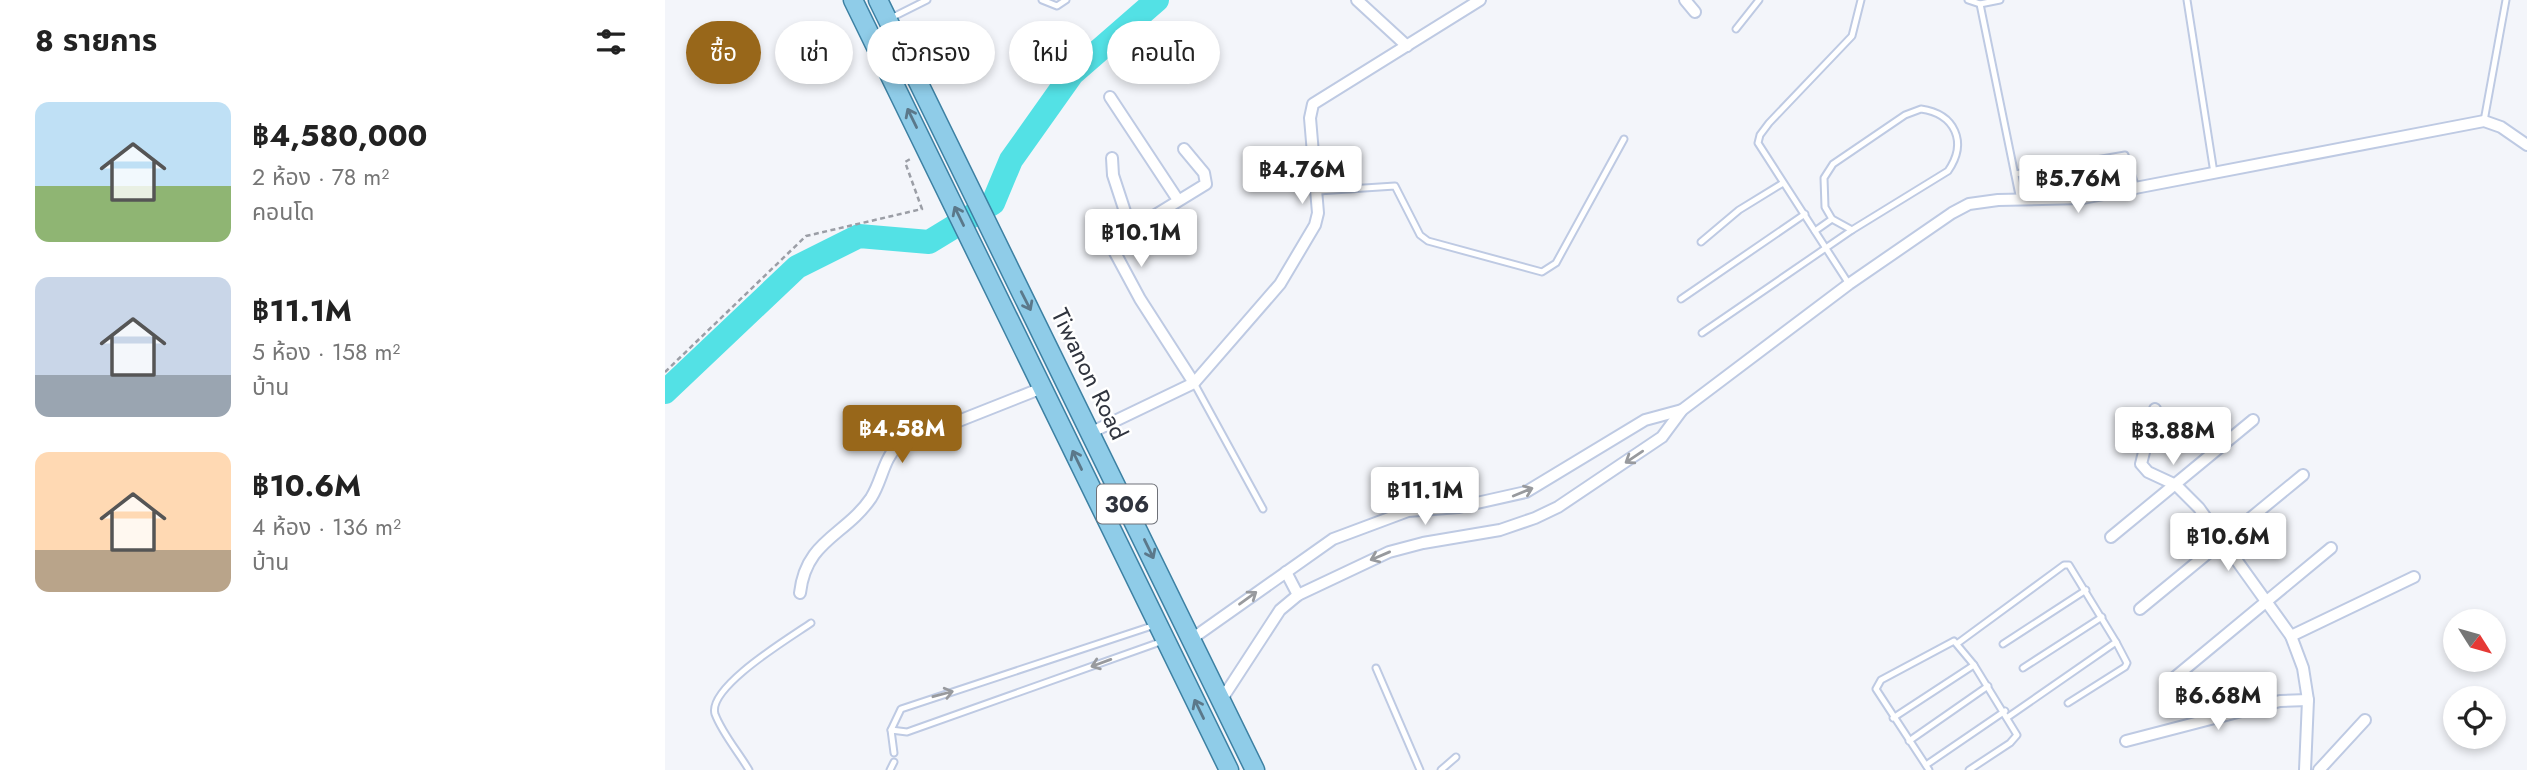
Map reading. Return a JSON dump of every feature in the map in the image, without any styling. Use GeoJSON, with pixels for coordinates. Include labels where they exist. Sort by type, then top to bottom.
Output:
{"type":"FeatureCollection","features":[{"type":"Feature","properties":{"kind":"main road","name":"Tiwanon Road"},"geometry":{"type":"LineString","coordinates":[[853,0],[1229,770]]}},
{"type":"Feature","properties":{"kind":"main road","name":"Tiwanon Road"},"geometry":{"type":"LineString","coordinates":[[878,0],[1092,432],[1255,770]]}},
{"type":"Feature","properties":{"kind":"street"},"geometry":{"type":"LineString","coordinates":[[1357,0],[1407,46]]}},
{"type":"Feature","properties":{"kind":"street"},"geometry":{"type":"LineString","coordinates":[[1092,432],[1194,383],[1280,284],[1315,225],[1318,191],[1310,118],[1314,104],[1480,0]]}},
{"type":"Feature","properties":{"kind":"street"},"geometry":{"type":"LineString","coordinates":[[1685,0],[1695,12]]}},
{"type":"Feature","properties":{"kind":"street"},"geometry":{"type":"LineString","coordinates":[[1110,97],[1178,200]]}},
{"type":"Feature","properties":{"kind":"street"},"geometry":{"type":"LineString","coordinates":[[1221,699],[1280,610],[1298,595],[1389,552],[1423,543],[1500,530],[1558,507],[1662,438],[1682,410],[1849,285],[1969,204],[2083,198],[2484,121],[2501,127],[2527,145]]}},
{"type":"Feature","properties":{"kind":"street"},"geometry":{"type":"LineString","coordinates":[[1184,149],[1207,180],[1201,188],[1131,230],[1112,247],[1140,299],[1194,383]]}},
{"type":"Feature","properties":{"kind":"street"},"geometry":{"type":"LineString","coordinates":[[1112,158],[1113,175],[1131,230]]}},
{"type":"Feature","properties":{"kind":"street"},"geometry":{"type":"LineString","coordinates":[[800,593],[802,578],[815,551],[869,501],[888,458],[898,445],[1042,388]]}},
{"type":"Feature","properties":{"kind":"street"},"geometry":{"type":"LineString","coordinates":[[2155,409],[2141,464],[2148,472],[2175,485],[2199,508],[2291,636],[2303,668],[2308,700],[2305,770]]}},
{"type":"Feature","properties":{"kind":"street"},"geometry":{"type":"LineString","coordinates":[[1192,638],[1333,539],[1408,511],[1458,507],[1526,492],[1645,421],[1682,410]]}},
{"type":"Feature","properties":{"kind":"street"},"geometry":{"type":"LineString","coordinates":[[2111,537],[2253,420]]}},
{"type":"Feature","properties":{"kind":"street"},"geometry":{"type":"LineString","coordinates":[[2140,609],[2304,475]]}},
{"type":"Feature","properties":{"kind":"street"},"geometry":{"type":"LineString","coordinates":[[2174,678],[2331,548]]}},
{"type":"Feature","properties":{"kind":"street"},"geometry":{"type":"LineString","coordinates":[[1286,572],[1298,595]]}},
{"type":"Feature","properties":{"kind":"street"},"geometry":{"type":"LineString","coordinates":[[2291,636],[2414,577]]}},
{"type":"Feature","properties":{"kind":"street"},"geometry":{"type":"LineString","coordinates":[[2126,741],[2280,701],[2308,700]]}},
{"type":"Feature","properties":{"kind":"street"},"geometry":{"type":"LineString","coordinates":[[2319,770],[2365,720]]}},
{"type":"Feature","properties":{"kind":"lane"},"geometry":{"type":"LineString","coordinates":[[888,20],[927,0]]}},
{"type":"Feature","properties":{"kind":"lane"},"geometry":{"type":"LineString","coordinates":[[1042,0],[1057,6],[1066,0]]}},
{"type":"Feature","properties":{"kind":"lane"},"geometry":{"type":"LineString","coordinates":[[1736,29],[1759,0]]}},
{"type":"Feature","properties":{"kind":"lane"},"geometry":{"type":"LineString","coordinates":[[1849,285],[1758,144],[1760,135],[1852,36],[1861,0]]}},
{"type":"Feature","properties":{"kind":"lane"},"geometry":{"type":"LineString","coordinates":[[1968,0],[1980,4],[2000,0]]}},
{"type":"Feature","properties":{"kind":"lane"},"geometry":{"type":"LineString","coordinates":[[2187,0],[2214,173]]}},
{"type":"Feature","properties":{"kind":"lane"},"geometry":{"type":"LineString","coordinates":[[2484,121],[2506,0]]}},
{"type":"Feature","properties":{"kind":"lane"},"geometry":{"type":"LineString","coordinates":[[1980,4],[2020,200]]}},
{"type":"Feature","properties":{"kind":"lane"},"geometry":{"type":"LineString","coordinates":[[1702,333],[1852,230],[1948,171],[1957,159],[1958,140],[1951,124],[1937,111],[1921,108],[1905,115],[1833,163],[1824,178],[1822,193],[1832,219],[1852,230]]}},
{"type":"Feature","properties":{"kind":"lane"},"geometry":{"type":"LineString","coordinates":[[1318,191],[1395,186],[1420,235],[1427,241],[1542,272],[1556,263],[1624,139]]}},
{"type":"Feature","properties":{"kind":"lane"},"geometry":{"type":"LineString","coordinates":[[2015,174],[2125,155],[2136,188]]}},
{"type":"Feature","properties":{"kind":"lane"},"geometry":{"type":"LineString","coordinates":[[1701,242],[1739,210],[1783,183]]}},
{"type":"Feature","properties":{"kind":"lane"},"geometry":{"type":"LineString","coordinates":[[1681,299],[1805,214]]}},
{"type":"Feature","properties":{"kind":"lane"},"geometry":{"type":"LineString","coordinates":[[1815,231],[1832,219]]}},
{"type":"Feature","properties":{"kind":"lane"},"geometry":{"type":"LineString","coordinates":[[1194,383],[1263,509]]}},
{"type":"Feature","properties":{"kind":"lane"},"geometry":{"type":"LineString","coordinates":[[2068,703],[2126,667],[2127,663],[2116,642],[2102,617],[2073,568],[2064,565],[1958,643],[1944,643],[1881,680],[1876,690],[1892,718],[1928,768],[2116,642]]}},
{"type":"Feature","properties":{"kind":"lane"},"geometry":{"type":"LineString","coordinates":[[2003,644],[2086,590]]}},
{"type":"Feature","properties":{"kind":"lane"},"geometry":{"type":"LineString","coordinates":[[2023,668],[2102,617]]}},
{"type":"Feature","properties":{"kind":"lane"},"geometry":{"type":"LineString","coordinates":[[749,770],[715,714],[717,700],[726,685],[811,623]]}},
{"type":"Feature","properties":{"kind":"lane"},"geometry":{"type":"LineString","coordinates":[[891,730],[907,733],[1162,632]]}},
{"type":"Feature","properties":{"kind":"lane"},"geometry":{"type":"LineString","coordinates":[[894,753],[891,730],[901,709],[918,701],[1162,632]]}},
{"type":"Feature","properties":{"kind":"lane"},"geometry":{"type":"LineString","coordinates":[[1958,643],[2006,714],[2016,739],[1969,770]]}},
{"type":"Feature","properties":{"kind":"lane"},"geometry":{"type":"LineString","coordinates":[[1892,718],[1974,665]]}},
{"type":"Feature","properties":{"kind":"lane"},"geometry":{"type":"LineString","coordinates":[[1376,668],[1420,770]]}},
{"type":"Feature","properties":{"kind":"lane"},"geometry":{"type":"LineString","coordinates":[[1909,741],[1988,686]]}},
{"type":"Feature","properties":{"kind":"lane"},"geometry":{"type":"LineString","coordinates":[[1441,770],[1456,757]]}},
{"type":"Feature","properties":{"kind":"lane"},"geometry":{"type":"LineString","coordinates":[[890,770],[894,762]]}},
{"type":"Feature","properties":{"kind":"path"},"geometry":{"type":"LineString","coordinates":[[665,372],[806,236],[922,209],[905,162],[927,149]]}},
{"type":"Feature","properties":{"kind":"waterway"},"geometry":{"type":"LineString","coordinates":[[665,392],[797,267],[859,236],[929,242],[993,203],[1011,160],[1072,74],[1157,0]]}}]}
